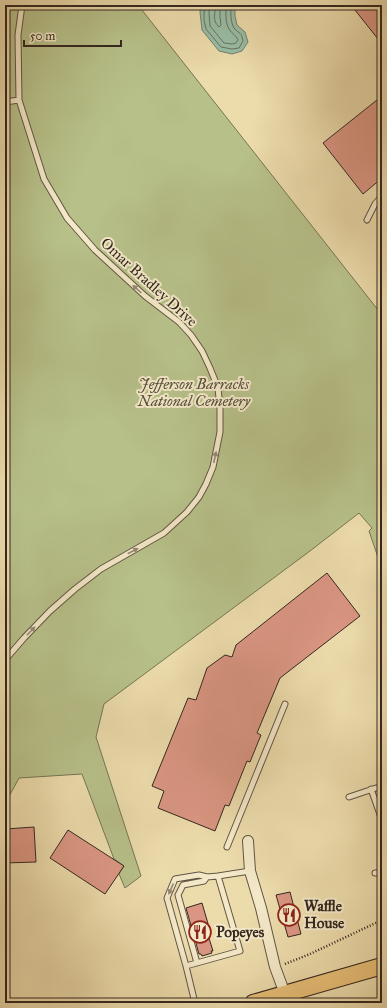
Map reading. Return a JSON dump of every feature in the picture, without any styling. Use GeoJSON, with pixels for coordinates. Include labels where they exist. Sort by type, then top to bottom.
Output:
{"type":"FeatureCollection","features":[{"type":"Feature","properties":{"kind":"main road"},"geometry":{"type":"LineString","coordinates":[[253,1003],[382,966]]}},
{"type":"Feature","properties":{"kind":"street"},"geometry":{"type":"LineString","coordinates":[[248,841],[250,871],[275,967],[285,994]]}},
{"type":"Feature","properties":{"kind":"lane","name":"Omar Bradley Drive"},"geometry":{"type":"LineString","coordinates":[[5,660],[50,611],[75,590],[101,569],[164,533],[187,512],[199,497],[206,484],[213,467],[220,432],[218,388],[202,351],[191,335],[180,322],[145,296],[94,250],[67,218],[44,179],[19,100],[18,34],[22,5]]}},
{"type":"Feature","properties":{"kind":"lane"},"geometry":{"type":"LineString","coordinates":[[5,102],[19,100]]}},
{"type":"Feature","properties":{"kind":"lane"},"geometry":{"type":"LineString","coordinates":[[367,220],[382,196]]}},
{"type":"Feature","properties":{"kind":"lane"},"geometry":{"type":"LineString","coordinates":[[227,847],[285,704]]}},
{"type":"Feature","properties":{"kind":"lane"},"geometry":{"type":"LineString","coordinates":[[349,797],[382,786]]}},
{"type":"Feature","properties":{"kind":"lane"},"geometry":{"type":"LineString","coordinates":[[371,789],[382,820]]}},
{"type":"Feature","properties":{"kind":"lane"},"geometry":{"type":"LineString","coordinates":[[195,1003],[167,898],[176,880],[199,875],[207,877],[250,871]]}},
{"type":"Feature","properties":{"kind":"lane"},"geometry":{"type":"LineString","coordinates":[[375,873],[382,873]]}},
{"type":"Feature","properties":{"kind":"lane"},"geometry":{"type":"LineString","coordinates":[[186,966],[240,951],[218,876]]}},
{"type":"Feature","properties":{"kind":"lane"},"geometry":{"type":"LineString","coordinates":[[197,963],[178,895],[183,885],[204,881],[207,877]]}},
{"type":"Feature","properties":{"kind":"path"},"geometry":{"type":"LineString","coordinates":[[275,967],[310,954],[382,920]]}},
{"type":"Feature","properties":{"kind":"green space","name":"Jefferson Barracks National Cemetery"},"geometry":{"type":"Polygon","coordinates":[[[5,5],[138,5],[382,315],[382,569],[369,531],[372,528],[359,513],[104,704],[96,737],[141,876],[125,888],[119,874],[124,866],[114,859],[82,774],[19,778],[5,801],[5,5]]]}},
{"type":"Feature","properties":{"kind":"water"},"geometry":{"type":"Polygon","coordinates":[[[201,5],[235,5],[237,25],[245,32],[248,42],[242,51],[232,54],[219,51],[202,30],[200,12],[201,5]]]}},
{"type":"Feature","properties":{"kind":"building"},"geometry":{"type":"Polygon","coordinates":[[[351,5],[382,5],[382,44],[351,5]]]}},
{"type":"Feature","properties":{"kind":"building"},"geometry":{"type":"Polygon","coordinates":[[[382,96],[382,178],[363,194],[323,143],[382,96]]]}},
{"type":"Feature","properties":{"kind":"building"},"geometry":{"type":"Polygon","coordinates":[[[327,573],[360,616],[280,678],[257,733],[261,735],[250,762],[247,761],[229,806],[225,805],[215,831],[158,808],[164,791],[152,786],[188,698],[196,700],[207,668],[225,655],[232,657],[236,645],[327,573]]]}},
{"type":"Feature","properties":{"kind":"building"},"geometry":{"type":"Polygon","coordinates":[[[34,827],[36,862],[5,863],[5,829],[34,827]]]}},
{"type":"Feature","properties":{"kind":"building"},"geometry":{"type":"Polygon","coordinates":[[[68,830],[124,866],[105,894],[50,858],[68,830]]]}},
{"type":"Feature","properties":{"kind":"building","name":"Waffle House"},"geometry":{"type":"Polygon","coordinates":[[[290,892],[301,934],[288,937],[276,895],[290,892]]]}},
{"type":"Feature","properties":{"kind":"building","name":"Popeyes"},"geometry":{"type":"Polygon","coordinates":[[[202,903],[211,934],[208,935],[213,951],[211,951],[212,953],[202,956],[199,954],[186,908],[202,903]]]}},
{"type":"Feature","properties":{"kind":"place","name":"Waffle House"},"geometry":{"type":"Point","coordinates":[289,915]}},
{"type":"Feature","properties":{"kind":"place","name":"Popeyes"},"geometry":{"type":"Point","coordinates":[200,932]}}]}
